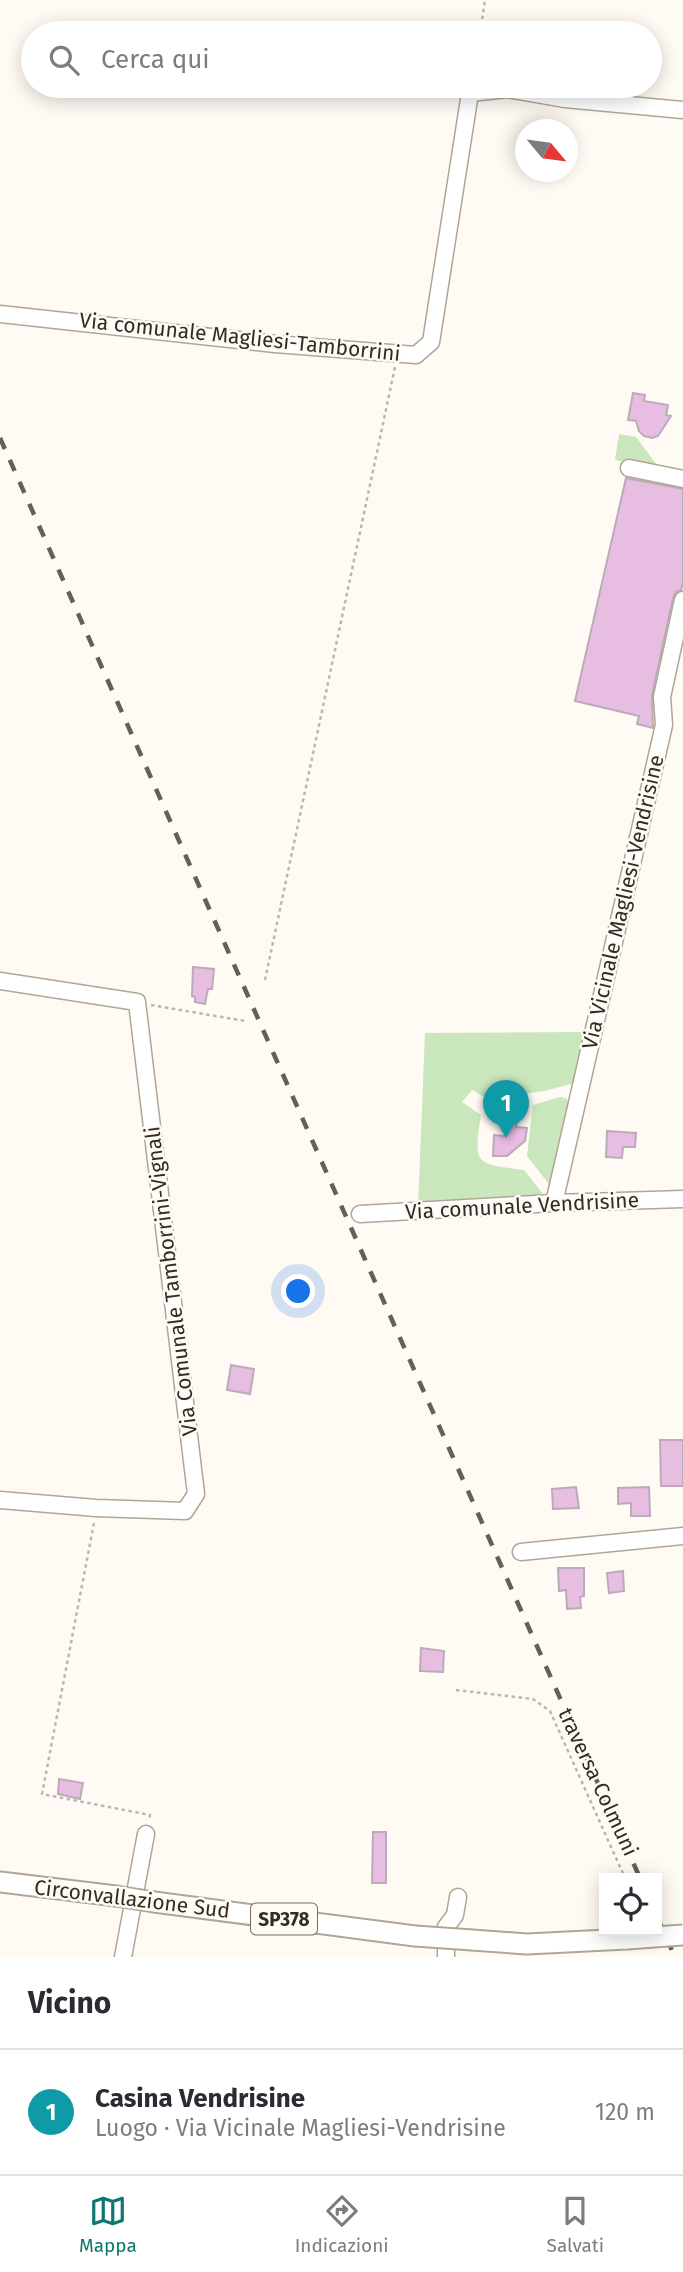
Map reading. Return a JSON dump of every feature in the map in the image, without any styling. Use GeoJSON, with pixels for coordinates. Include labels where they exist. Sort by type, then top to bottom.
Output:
{"type":"FeatureCollection","features":[{"type":"Feature","properties":{"kind":"main road","name":"Circonvallazione Sud"},"geometry":{"type":"LineString","coordinates":[[0,1882],[415,1936],[527,1944],[683,1935]]}},
{"type":"Feature","properties":{"kind":"street","name":"Via comunale Magliesi-Tamborrini"},"geometry":{"type":"LineString","coordinates":[[0,314],[275,344],[416,355],[431,342],[469,98]]}},
{"type":"Feature","properties":{"kind":"street","name":"Via comunale Magliesi-Tamborrini"},"geometry":{"type":"LineString","coordinates":[[559,98],[683,110]]}},
{"type":"Feature","properties":{"kind":"street"},"geometry":{"type":"LineString","coordinates":[[629,468],[683,479]]}},
{"type":"Feature","properties":{"kind":"street","name":"Via Vicinale Magliesi-Vendrisine"},"geometry":{"type":"LineString","coordinates":[[554,1203],[664,726],[662,697],[683,600]]}},
{"type":"Feature","properties":{"kind":"street"},"geometry":{"type":"LineString","coordinates":[[0,981],[137,1002]]}},
{"type":"Feature","properties":{"kind":"street","name":"Via Comunale Tamborrini-Vignali"},"geometry":{"type":"LineString","coordinates":[[0,1500],[96,1508],[185,1511],[196,1494],[137,1002]]}},
{"type":"Feature","properties":{"kind":"street","name":"Via comunale Vendrisine"},"geometry":{"type":"LineString","coordinates":[[360,1214],[683,1199]]}},
{"type":"Feature","properties":{"kind":"street"},"geometry":{"type":"LineString","coordinates":[[521,1552],[683,1536]]}},
{"type":"Feature","properties":{"kind":"street"},"geometry":{"type":"LineString","coordinates":[[123,1957],[146,1834]]}},
{"type":"Feature","properties":{"kind":"street"},"geometry":{"type":"LineString","coordinates":[[446,1957],[446,1927],[455,1915],[458,1897]]}},
{"type":"Feature","properties":{"kind":"path"},"geometry":{"type":"LineString","coordinates":[[482,21],[485,0]]}},
{"type":"Feature","properties":{"kind":"path"},"geometry":{"type":"LineString","coordinates":[[265,980],[398,354]]}},
{"type":"Feature","properties":{"kind":"path"},"geometry":{"type":"LineString","coordinates":[[137,1002],[245,1021]]}},
{"type":"Feature","properties":{"kind":"path"},"geometry":{"type":"LineString","coordinates":[[96,1508],[42,1794],[150,1815],[146,1834]]}},
{"type":"Feature","properties":{"kind":"path","name":"traversa Colmuni"},"geometry":{"type":"LineString","coordinates":[[456,1690],[533,1699],[550,1711],[623,1873]]}},
{"type":"Feature","properties":{"kind":"green space"},"geometry":{"type":"Polygon","coordinates":[[[619,434],[636,437],[659,468],[615,460],[619,434]]]}},
{"type":"Feature","properties":{"kind":"green space"},"geometry":{"type":"Polygon","coordinates":[[[590,1032],[578,1077],[571,1084],[488,1099],[472,1090],[462,1102],[481,1115],[477,1144],[481,1159],[495,1166],[524,1170],[543,1194],[544,1200],[418,1207],[425,1033],[590,1032]]]}},
{"type":"Feature","properties":{"kind":"green space"},"geometry":{"type":"Polygon","coordinates":[[[560,1097],[566,1098],[571,1105],[552,1188],[527,1156],[533,1105],[560,1097]]]}},
{"type":"Feature","properties":{"kind":"building"},"geometry":{"type":"Polygon","coordinates":[[[633,393],[645,395],[644,401],[668,405],[666,415],[671,416],[658,436],[644,436],[636,421],[628,420],[633,393]]]}},
{"type":"Feature","properties":{"kind":"building"},"geometry":{"type":"Polygon","coordinates":[[[626,478],[683,489],[683,583],[681,590],[676,592],[673,598],[652,695],[653,728],[637,724],[639,716],[575,701],[626,478]]]}},
{"type":"Feature","properties":{"kind":"building"},"geometry":{"type":"Polygon","coordinates":[[[193,967],[214,969],[212,989],[208,989],[205,1004],[195,1002],[195,997],[192,996],[193,967]]]}},
{"type":"Feature","properties":{"kind":"building"},"geometry":{"type":"Polygon","coordinates":[[[506,1119],[517,1120],[516,1127],[527,1128],[525,1141],[507,1156],[493,1156],[494,1135],[505,1136],[506,1119]]]}},
{"type":"Feature","properties":{"kind":"building"},"geometry":{"type":"Polygon","coordinates":[[[607,1131],[636,1133],[635,1147],[623,1147],[622,1158],[606,1157],[607,1131]]]}},
{"type":"Feature","properties":{"kind":"building"},"geometry":{"type":"Polygon","coordinates":[[[231,1365],[254,1369],[250,1394],[227,1390],[231,1365]]]}},
{"type":"Feature","properties":{"kind":"building"},"geometry":{"type":"Polygon","coordinates":[[[660,1440],[683,1440],[683,1486],[661,1486],[660,1440]]]}},
{"type":"Feature","properties":{"kind":"building"},"geometry":{"type":"Polygon","coordinates":[[[576,1487],[579,1508],[553,1509],[552,1489],[576,1487]]]}},
{"type":"Feature","properties":{"kind":"building"},"geometry":{"type":"Polygon","coordinates":[[[649,1487],[650,1516],[631,1516],[631,1503],[618,1504],[618,1488],[649,1487]]]}},
{"type":"Feature","properties":{"kind":"building"},"geometry":{"type":"Polygon","coordinates":[[[558,1568],[584,1568],[581,1608],[567,1609],[566,1590],[559,1591],[558,1568]]]}},
{"type":"Feature","properties":{"kind":"building"},"geometry":{"type":"Polygon","coordinates":[[[623,1571],[624,1591],[609,1593],[607,1573],[623,1571]]]}},
{"type":"Feature","properties":{"kind":"building"},"geometry":{"type":"Polygon","coordinates":[[[421,1648],[444,1651],[443,1672],[420,1671],[421,1648]]]}},
{"type":"Feature","properties":{"kind":"building"},"geometry":{"type":"Polygon","coordinates":[[[59,1779],[83,1783],[80,1799],[58,1794],[59,1779]]]}},
{"type":"Feature","properties":{"kind":"building"},"geometry":{"type":"Polygon","coordinates":[[[373,1832],[386,1832],[386,1883],[372,1883],[373,1832]]]}},
{"type":"Feature","properties":{"kind":"railway"},"geometry":{"type":"LineString","coordinates":[[0,438],[638,1873]]}},
{"type":"Feature","properties":{"kind":"railway"},"geometry":{"type":"LineString","coordinates":[[662,1928],[675,1957]]}},
{"type":"Feature","properties":{"kind":"place","name":"Casina Vendrisine"},"geometry":{"type":"Point","coordinates":[506,1138]}}]}
